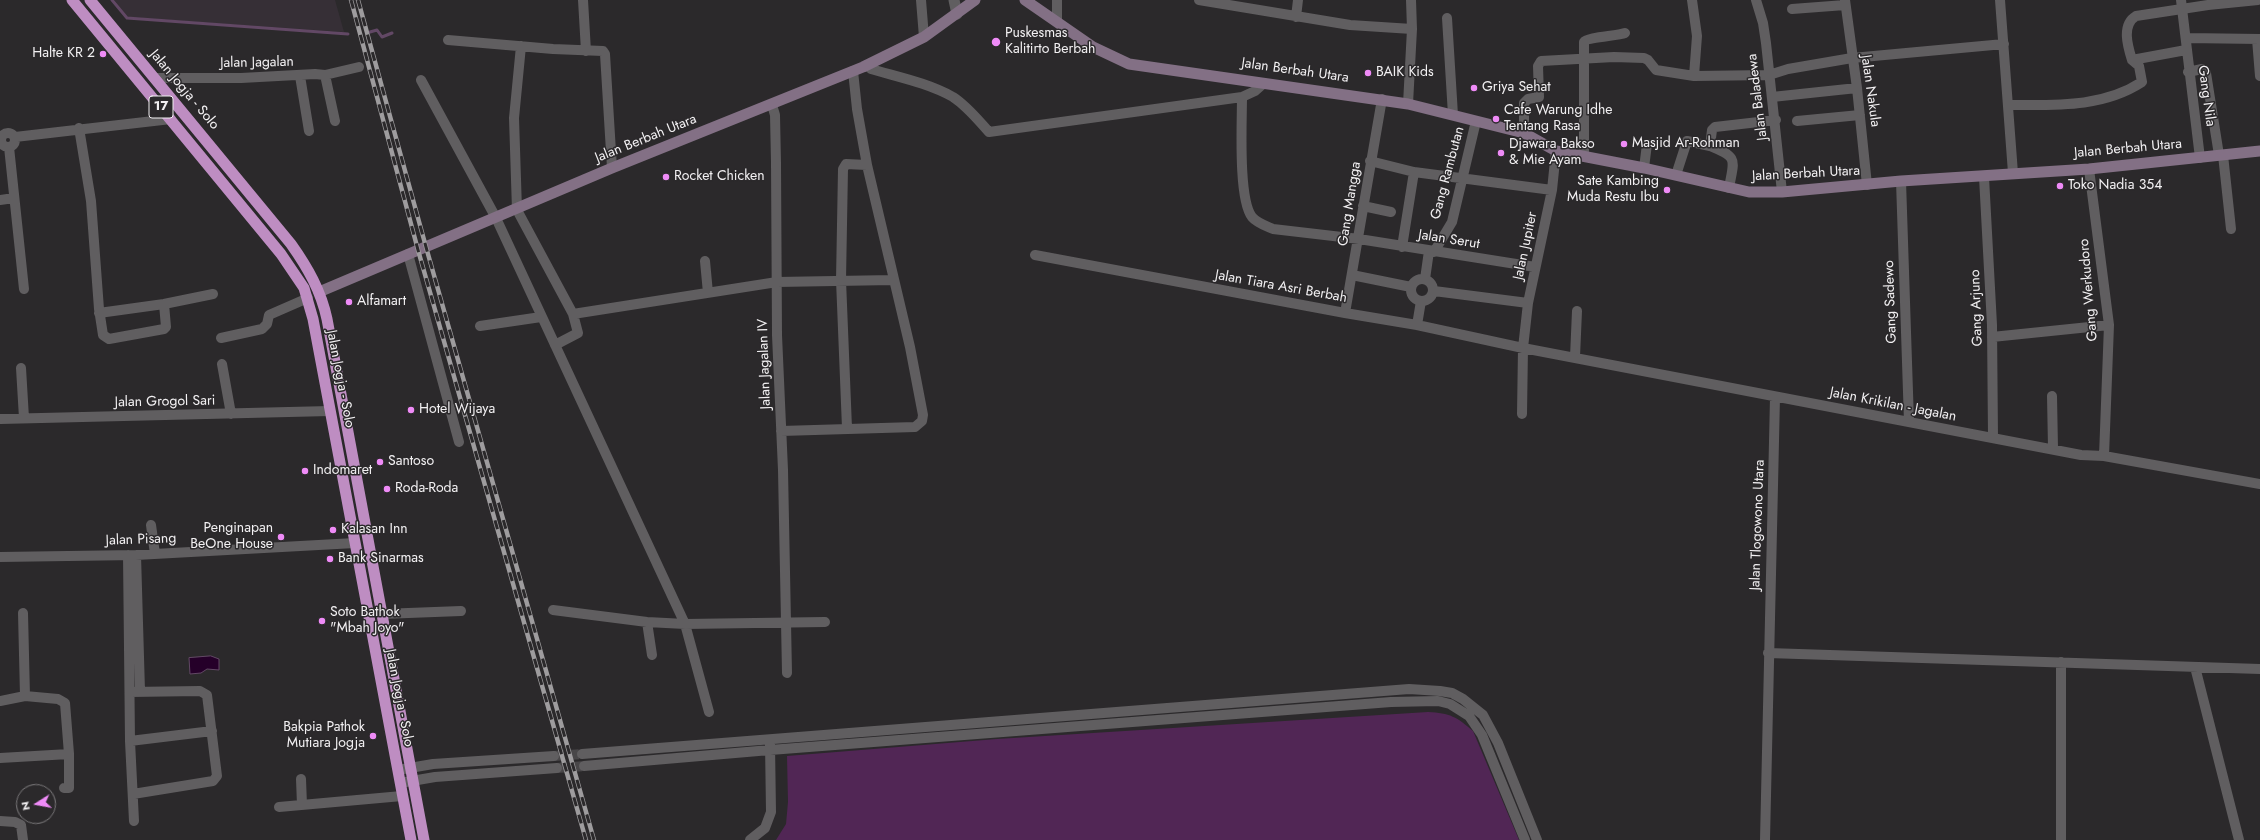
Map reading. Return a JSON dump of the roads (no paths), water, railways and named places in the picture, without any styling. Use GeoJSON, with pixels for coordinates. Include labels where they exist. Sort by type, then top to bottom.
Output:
{"type":"FeatureCollection","features":[{"type":"Feature","properties":{"kind":"highway","name":"Jalan Jogja - Solo"},"geometry":{"type":"LineString","coordinates":[[72,0],[281,254],[299,279],[308,298],[411,840]]}},
{"type":"Feature","properties":{"kind":"highway","name":"Jalan Jogja - Solo"},"geometry":{"type":"LineString","coordinates":[[90,0],[291,244],[308,268],[319,292],[327,319],[382,614],[392,657],[424,840]]}},
{"type":"Feature","properties":{"kind":"main road","name":"Jalan Berbah Utara"},"geometry":{"type":"LineString","coordinates":[[319,292],[516,210],[612,168],[772,105],[867,65],[924,37],[975,0]]}},
{"type":"Feature","properties":{"kind":"main road","name":"Jalan Berbah Utara"},"geometry":{"type":"LineString","coordinates":[[1025,0],[1102,52],[1129,64],[1382,98],[1524,132],[1556,151],[1644,168],[1749,192],[1782,192],[1901,181],[1984,177],[2013,173],[2089,169],[2260,151]]}},
{"type":"Feature","properties":{"kind":"street"},"geometry":{"type":"LineString","coordinates":[[583,0],[586,51]]}},
{"type":"Feature","properties":{"kind":"street"},"geometry":{"type":"LineString","coordinates":[[921,0],[924,37]]}},
{"type":"Feature","properties":{"kind":"street"},"geometry":{"type":"LineString","coordinates":[[954,0],[957,14]]}},
{"type":"Feature","properties":{"kind":"street"},"geometry":{"type":"LineString","coordinates":[[1057,22],[1058,0]]}},
{"type":"Feature","properties":{"kind":"street"},"geometry":{"type":"LineString","coordinates":[[1199,0],[1296,17],[1375,28],[1412,29]]}},
{"type":"Feature","properties":{"kind":"street"},"geometry":{"type":"LineString","coordinates":[[1296,17],[1298,0]]}},
{"type":"Feature","properties":{"kind":"street"},"geometry":{"type":"LineString","coordinates":[[1408,104],[1412,29],[1411,0]]}},
{"type":"Feature","properties":{"kind":"street"},"geometry":{"type":"LineString","coordinates":[[1692,0],[1697,36],[1694,76]]}},
{"type":"Feature","properties":{"kind":"street","name":"Jalan Baladewa"},"geometry":{"type":"LineString","coordinates":[[1756,0],[1763,23],[1776,120],[1782,192]]}},
{"type":"Feature","properties":{"kind":"street"},"geometry":{"type":"LineString","coordinates":[[2000,0],[2013,173]]}},
{"type":"Feature","properties":{"kind":"street"},"geometry":{"type":"LineString","coordinates":[[2009,105],[2073,104],[2100,100],[2142,82],[2139,66],[2132,60],[2127,35],[2131,19],[2136,16],[2182,4],[2258,0]]}},
{"type":"Feature","properties":{"kind":"street"},"geometry":{"type":"LineString","coordinates":[[1792,10],[1811,4],[1845,2]]}},
{"type":"Feature","properties":{"kind":"street","name":"Jalan Nakula"},"geometry":{"type":"LineString","coordinates":[[1845,2],[1857,88],[1867,185]]}},
{"type":"Feature","properties":{"kind":"street","name":"Gang Nila"},"geometry":{"type":"LineString","coordinates":[[2182,4],[2188,72],[2200,158]]}},
{"type":"Feature","properties":{"kind":"street"},"geometry":{"type":"LineString","coordinates":[[1447,18],[1453,114]]}},
{"type":"Feature","properties":{"kind":"street"},"geometry":{"type":"LineString","coordinates":[[1584,156],[1584,42],[1586,39],[1615,37],[1626,33]]}},
{"type":"Feature","properties":{"kind":"street"},"geometry":{"type":"LineString","coordinates":[[2186,38],[2258,39],[2260,76]]}},
{"type":"Feature","properties":{"kind":"street"},"geometry":{"type":"LineString","coordinates":[[448,40],[586,51],[601,50],[605,54],[612,168]]}},
{"type":"Feature","properties":{"kind":"street"},"geometry":{"type":"LineString","coordinates":[[1524,132],[1524,103],[1528,99],[1537,98],[1540,95],[1538,63],[1541,61],[1614,57],[1644,58],[1648,60],[1656,70],[1694,76],[1769,75],[1788,69],[1852,58],[2004,44]]}},
{"type":"Feature","properties":{"kind":"street"},"geometry":{"type":"LineString","coordinates":[[521,46],[514,118],[516,210],[573,314],[578,333],[555,346]]}},
{"type":"Feature","properties":{"kind":"street"},"geometry":{"type":"LineString","coordinates":[[2132,60],[2186,50]]}},
{"type":"Feature","properties":{"kind":"street"},"geometry":{"type":"LineString","coordinates":[[867,65],[871,69],[929,86],[954,98],[973,114],[989,132],[1242,97],[1255,91],[1264,83]]}},
{"type":"Feature","properties":{"kind":"street","name":"Jalan Jagalan"},"geometry":{"type":"LineString","coordinates":[[154,78],[300,76],[315,74],[325,76],[359,67]]}},
{"type":"Feature","properties":{"kind":"street"},"geometry":{"type":"LineString","coordinates":[[2188,72],[2202,69],[2206,73],[2221,155],[2231,229]]}},
{"type":"Feature","properties":{"kind":"street"},"geometry":{"type":"LineString","coordinates":[[781,431],[915,427],[922,421],[923,415],[910,347],[867,165],[857,109],[853,71]]}},
{"type":"Feature","properties":{"kind":"street"},"geometry":{"type":"LineString","coordinates":[[300,76],[309,131]]}},
{"type":"Feature","properties":{"kind":"street"},"geometry":{"type":"LineString","coordinates":[[325,76],[335,121]]}},
{"type":"Feature","properties":{"kind":"street"},"geometry":{"type":"LineString","coordinates":[[421,80],[496,218],[685,624],[709,712]]}},
{"type":"Feature","properties":{"kind":"street"},"geometry":{"type":"LineString","coordinates":[[1772,97],[1857,88]]}},
{"type":"Feature","properties":{"kind":"street","name":"Jalan Serut"},"geometry":{"type":"LineString","coordinates":[[1242,97],[1245,197],[1253,217],[1273,229],[1359,239],[1535,267]]}},
{"type":"Feature","properties":{"kind":"street","name":"Gang Mangga"},"geometry":{"type":"LineString","coordinates":[[1346,313],[1359,239],[1370,161],[1382,98]]}},
{"type":"Feature","properties":{"kind":"street","name":"Jalan Jagalan IV"},"geometry":{"type":"LineString","coordinates":[[772,105],[775,115],[776,131],[777,334],[787,623],[787,673]]}},
{"type":"Feature","properties":{"kind":"street"},"geometry":{"type":"LineString","coordinates":[[1797,121],[1860,115]]}},
{"type":"Feature","properties":{"kind":"street"},"geometry":{"type":"LineString","coordinates":[[15,137],[79,128],[171,119]]}},
{"type":"Feature","properties":{"kind":"street"},"geometry":{"type":"LineString","coordinates":[[1710,146],[1712,130],[1715,127],[1776,120]]}},
{"type":"Feature","properties":{"kind":"street","name":"Gang Rambutan"},"geometry":{"type":"LineString","coordinates":[[1432,251],[1452,222],[1464,179],[1476,121]]}},
{"type":"Feature","properties":{"kind":"street"},"geometry":{"type":"LineString","coordinates":[[79,128],[91,201],[99,313],[103,335],[109,339],[164,329],[166,327],[164,304]]}},
{"type":"Feature","properties":{"kind":"street"},"geometry":{"type":"LineString","coordinates":[[9,147],[4,146],[1,142],[2,132],[12,133],[15,137]]}},
{"type":"Feature","properties":{"kind":"street"},"geometry":{"type":"LineString","coordinates":[[9,147],[15,142],[15,137]]}},
{"type":"Feature","properties":{"kind":"street"},"geometry":{"type":"LineString","coordinates":[[1676,175],[1686,141],[1690,140],[1729,154],[1733,162],[1729,188]]}},
{"type":"Feature","properties":{"kind":"street"},"geometry":{"type":"LineString","coordinates":[[1644,168],[1647,144]]}},
{"type":"Feature","properties":{"kind":"street"},"geometry":{"type":"LineString","coordinates":[[9,147],[24,289]]}},
{"type":"Feature","properties":{"kind":"street","name":"Jalan Jupiter"},"geometry":{"type":"LineString","coordinates":[[1522,414],[1523,348],[1528,303],[1552,190],[1556,151]]}},
{"type":"Feature","properties":{"kind":"street"},"geometry":{"type":"LineString","coordinates":[[1370,161],[1414,172],[1552,190]]}},
{"type":"Feature","properties":{"kind":"street"},"geometry":{"type":"LineString","coordinates":[[847,428],[841,280],[843,168],[846,164],[850,163],[867,165]]}},
{"type":"Feature","properties":{"kind":"street","name":"Gang Werkudoro"},"geometry":{"type":"LineString","coordinates":[[2089,169],[2109,325],[2104,456]]}},
{"type":"Feature","properties":{"kind":"street"},"geometry":{"type":"LineString","coordinates":[[1402,247],[1414,172]]}},
{"type":"Feature","properties":{"kind":"street","name":"Gang Arjuno"},"geometry":{"type":"LineString","coordinates":[[1984,177],[1992,338],[1993,437]]}},
{"type":"Feature","properties":{"kind":"street","name":"Gang Sadewo"},"geometry":{"type":"LineString","coordinates":[[1901,181],[1908,422]]}},
{"type":"Feature","properties":{"kind":"street"},"geometry":{"type":"LineString","coordinates":[[0,200],[14,198]]}},
{"type":"Feature","properties":{"kind":"street"},"geometry":{"type":"LineString","coordinates":[[1363,206],[1391,212]]}},
{"type":"Feature","properties":{"kind":"street"},"geometry":{"type":"LineString","coordinates":[[1425,279],[1432,251]]}},
{"type":"Feature","properties":{"kind":"street"},"geometry":{"type":"LineString","coordinates":[[408,254],[458,442]]}},
{"type":"Feature","properties":{"kind":"street","name":"Jalan Tiara Asri Berbah"},"geometry":{"type":"LineString","coordinates":[[1035,255],[1048,259],[1418,325],[1523,348]]}},
{"type":"Feature","properties":{"kind":"street"},"geometry":{"type":"LineString","coordinates":[[705,261],[708,293]]}},
{"type":"Feature","properties":{"kind":"street"},"geometry":{"type":"LineString","coordinates":[[1352,275],[1412,287]]}},
{"type":"Feature","properties":{"kind":"street"},"geometry":{"type":"LineString","coordinates":[[1425,279],[1417,281],[1412,287],[1413,296],[1421,301],[1428,300],[1434,291]]}},
{"type":"Feature","properties":{"kind":"street"},"geometry":{"type":"LineString","coordinates":[[1425,279],[1431,284],[1434,291]]}},
{"type":"Feature","properties":{"kind":"street"},"geometry":{"type":"LineString","coordinates":[[573,314],[777,282],[893,280]]}},
{"type":"Feature","properties":{"kind":"street"},"geometry":{"type":"LineString","coordinates":[[1434,291],[1528,303]]}},
{"type":"Feature","properties":{"kind":"street"},"geometry":{"type":"LineString","coordinates":[[99,313],[164,304],[213,294]]}},
{"type":"Feature","properties":{"kind":"street"},"geometry":{"type":"LineString","coordinates":[[221,338],[262,329],[267,324],[269,316],[308,298]]}},
{"type":"Feature","properties":{"kind":"street"},"geometry":{"type":"LineString","coordinates":[[1418,325],[1421,301]]}},
{"type":"Feature","properties":{"kind":"street"},"geometry":{"type":"LineString","coordinates":[[1575,357],[1577,311]]}},
{"type":"Feature","properties":{"kind":"street"},"geometry":{"type":"LineString","coordinates":[[480,326],[541,317]]}},
{"type":"Feature","properties":{"kind":"street"},"geometry":{"type":"LineString","coordinates":[[1992,338],[2109,325]]}},
{"type":"Feature","properties":{"kind":"street","name":"Jalan Krikilan - Jagalan"},"geometry":{"type":"LineString","coordinates":[[1523,348],[1775,397],[2053,448],[2081,455],[2104,456],[2260,484]]}},
{"type":"Feature","properties":{"kind":"street"},"geometry":{"type":"LineString","coordinates":[[222,364],[231,414]]}},
{"type":"Feature","properties":{"kind":"street"},"geometry":{"type":"LineString","coordinates":[[22,368],[24,418]]}},
{"type":"Feature","properties":{"kind":"street"},"geometry":{"type":"LineString","coordinates":[[2052,396],[2053,448]]}},
{"type":"Feature","properties":{"kind":"street","name":"Jalan Tlogowono Utara"},"geometry":{"type":"LineString","coordinates":[[1764,840],[1775,397]]}},
{"type":"Feature","properties":{"kind":"street","name":"Jalan Grogol Sari"},"geometry":{"type":"LineString","coordinates":[[0,419],[330,411]]}},
{"type":"Feature","properties":{"kind":"street"},"geometry":{"type":"LineString","coordinates":[[151,525],[155,554]]}},
{"type":"Feature","properties":{"kind":"street","name":"Jalan Pisang"},"geometry":{"type":"LineString","coordinates":[[0,557],[132,555],[355,543]]}},
{"type":"Feature","properties":{"kind":"street"},"geometry":{"type":"LineString","coordinates":[[132,555],[135,691],[130,741],[134,821]]}},
{"type":"Feature","properties":{"kind":"street"},"geometry":{"type":"LineString","coordinates":[[553,610],[647,622],[685,624],[825,622]]}},
{"type":"Feature","properties":{"kind":"street"},"geometry":{"type":"LineString","coordinates":[[382,614],[461,612]]}},
{"type":"Feature","properties":{"kind":"street"},"geometry":{"type":"LineString","coordinates":[[23,613],[25,696]]}},
{"type":"Feature","properties":{"kind":"street"},"geometry":{"type":"LineString","coordinates":[[647,622],[652,655]]}},
{"type":"Feature","properties":{"kind":"street"},"geometry":{"type":"LineString","coordinates":[[1768,653],[2260,669]]}},
{"type":"Feature","properties":{"kind":"street"},"geometry":{"type":"LineString","coordinates":[[2061,662],[2061,840]]}},
{"type":"Feature","properties":{"kind":"street"},"geometry":{"type":"LineString","coordinates":[[2195,667],[2239,840]]}},
{"type":"Feature","properties":{"kind":"street"},"geometry":{"type":"LineString","coordinates":[[582,754],[770,738],[1409,689],[1440,691],[1463,698],[1483,715],[1498,743],[1537,840]]}},
{"type":"Feature","properties":{"kind":"street"},"geometry":{"type":"LineString","coordinates":[[133,794],[213,782],[217,776],[207,695],[203,692],[135,691]]}},
{"type":"Feature","properties":{"kind":"street"},"geometry":{"type":"LineString","coordinates":[[0,701],[25,696],[62,700],[65,703],[69,788],[64,788]]}},
{"type":"Feature","properties":{"kind":"street"},"geometry":{"type":"LineString","coordinates":[[584,766],[770,750],[997,734],[1391,702],[1438,701],[1459,709],[1476,724],[1489,751],[1525,840]]}},
{"type":"Feature","properties":{"kind":"street"},"geometry":{"type":"LineString","coordinates":[[997,734],[1001,721]]}},
{"type":"Feature","properties":{"kind":"street"},"geometry":{"type":"LineString","coordinates":[[130,741],[212,731]]}},
{"type":"Feature","properties":{"kind":"street"},"geometry":{"type":"LineString","coordinates":[[750,840],[762,831],[769,820],[772,801],[770,738]]}},
{"type":"Feature","properties":{"kind":"street"},"geometry":{"type":"LineString","coordinates":[[0,758],[68,754]]}},
{"type":"Feature","properties":{"kind":"street"},"geometry":{"type":"LineString","coordinates":[[398,770],[433,764],[554,756]]}},
{"type":"Feature","properties":{"kind":"street"},"geometry":{"type":"LineString","coordinates":[[400,783],[413,780],[494,772],[557,768]]}},
{"type":"Feature","properties":{"kind":"street"},"geometry":{"type":"LineString","coordinates":[[301,779],[302,805]]}},
{"type":"Feature","properties":{"kind":"street"},"geometry":{"type":"LineString","coordinates":[[279,807],[402,796]]}},
{"type":"Feature","properties":{"kind":"street"},"geometry":{"type":"LineString","coordinates":[[0,821],[15,822],[20,825],[22,840]]}},
{"type":"Feature","properties":{"kind":"waterway"},"geometry":{"type":"LineString","coordinates":[[112,0],[127,18],[348,34]]}},
{"type":"Feature","properties":{"kind":"waterway"},"geometry":{"type":"LineString","coordinates":[[370,32],[377,30],[382,37],[392,33]]}},
{"type":"Feature","properties":{"kind":"tunnel"},"geometry":{"type":"LineString","coordinates":[[554,756],[582,754]]}},
{"type":"Feature","properties":{"kind":"tunnel"},"geometry":{"type":"LineString","coordinates":[[557,768],[584,766]]}},
{"type":"Feature","properties":{"kind":"railway"},"geometry":{"type":"LineString","coordinates":[[351,0],[418,250],[586,840]]}},
{"type":"Feature","properties":{"kind":"railway"},"geometry":{"type":"LineString","coordinates":[[358,0],[426,247],[594,840]]}},
{"type":"Feature","properties":{"kind":"place","name":"Puskesmas Kalitirto Berbah"},"geometry":{"type":"Point","coordinates":[996,42]}},
{"type":"Feature","properties":{"kind":"place","name":"Halte KR 2"},"geometry":{"type":"Point","coordinates":[103,54]}},
{"type":"Feature","properties":{"kind":"place","name":"BAIK Kids"},"geometry":{"type":"Point","coordinates":[1368,73]}},
{"type":"Feature","properties":{"kind":"place","name":"Griya Sehat"},"geometry":{"type":"Point","coordinates":[1474,88]}},
{"type":"Feature","properties":{"kind":"place","name":"Cafe Warung Idhe Tentang Rasa"},"geometry":{"type":"Point","coordinates":[1496,119]}},
{"type":"Feature","properties":{"kind":"place","name":"Masjid Ar-Rohman"},"geometry":{"type":"Point","coordinates":[1624,144]}},
{"type":"Feature","properties":{"kind":"place","name":"Djawara Bakso & Mie Ayam"},"geometry":{"type":"Point","coordinates":[1501,153]}},
{"type":"Feature","properties":{"kind":"place","name":"Rocket Chicken"},"geometry":{"type":"Point","coordinates":[666,177]}},
{"type":"Feature","properties":{"kind":"place","name":"Toko Nadia 354"},"geometry":{"type":"Point","coordinates":[2060,186]}},
{"type":"Feature","properties":{"kind":"place","name":"Sate Kambing Muda Restu Ibu"},"geometry":{"type":"Point","coordinates":[1667,190]}},
{"type":"Feature","properties":{"kind":"place","name":"Alfamart"},"geometry":{"type":"Point","coordinates":[349,302]}},
{"type":"Feature","properties":{"kind":"place","name":"Hotel Wijaya"},"geometry":{"type":"Point","coordinates":[411,410]}},
{"type":"Feature","properties":{"kind":"place","name":"Santoso"},"geometry":{"type":"Point","coordinates":[380,462]}},
{"type":"Feature","properties":{"kind":"place","name":"Indomaret"},"geometry":{"type":"Point","coordinates":[305,471]}},
{"type":"Feature","properties":{"kind":"place","name":"Roda-Roda"},"geometry":{"type":"Point","coordinates":[387,489]}},
{"type":"Feature","properties":{"kind":"place","name":"Kalasan Inn"},"geometry":{"type":"Point","coordinates":[333,530]}},
{"type":"Feature","properties":{"kind":"place","name":"Penginapan BeOne House"},"geometry":{"type":"Point","coordinates":[281,537]}},
{"type":"Feature","properties":{"kind":"place","name":"Bank Sinarmas"},"geometry":{"type":"Point","coordinates":[330,559]}},
{"type":"Feature","properties":{"kind":"place","name":"Soto Bathok \"Mbah Joyo\""},"geometry":{"type":"Point","coordinates":[322,621]}},
{"type":"Feature","properties":{"kind":"place","name":"Bakpia Pathok Mutiara Jogja"},"geometry":{"type":"Point","coordinates":[373,736]}}]}
